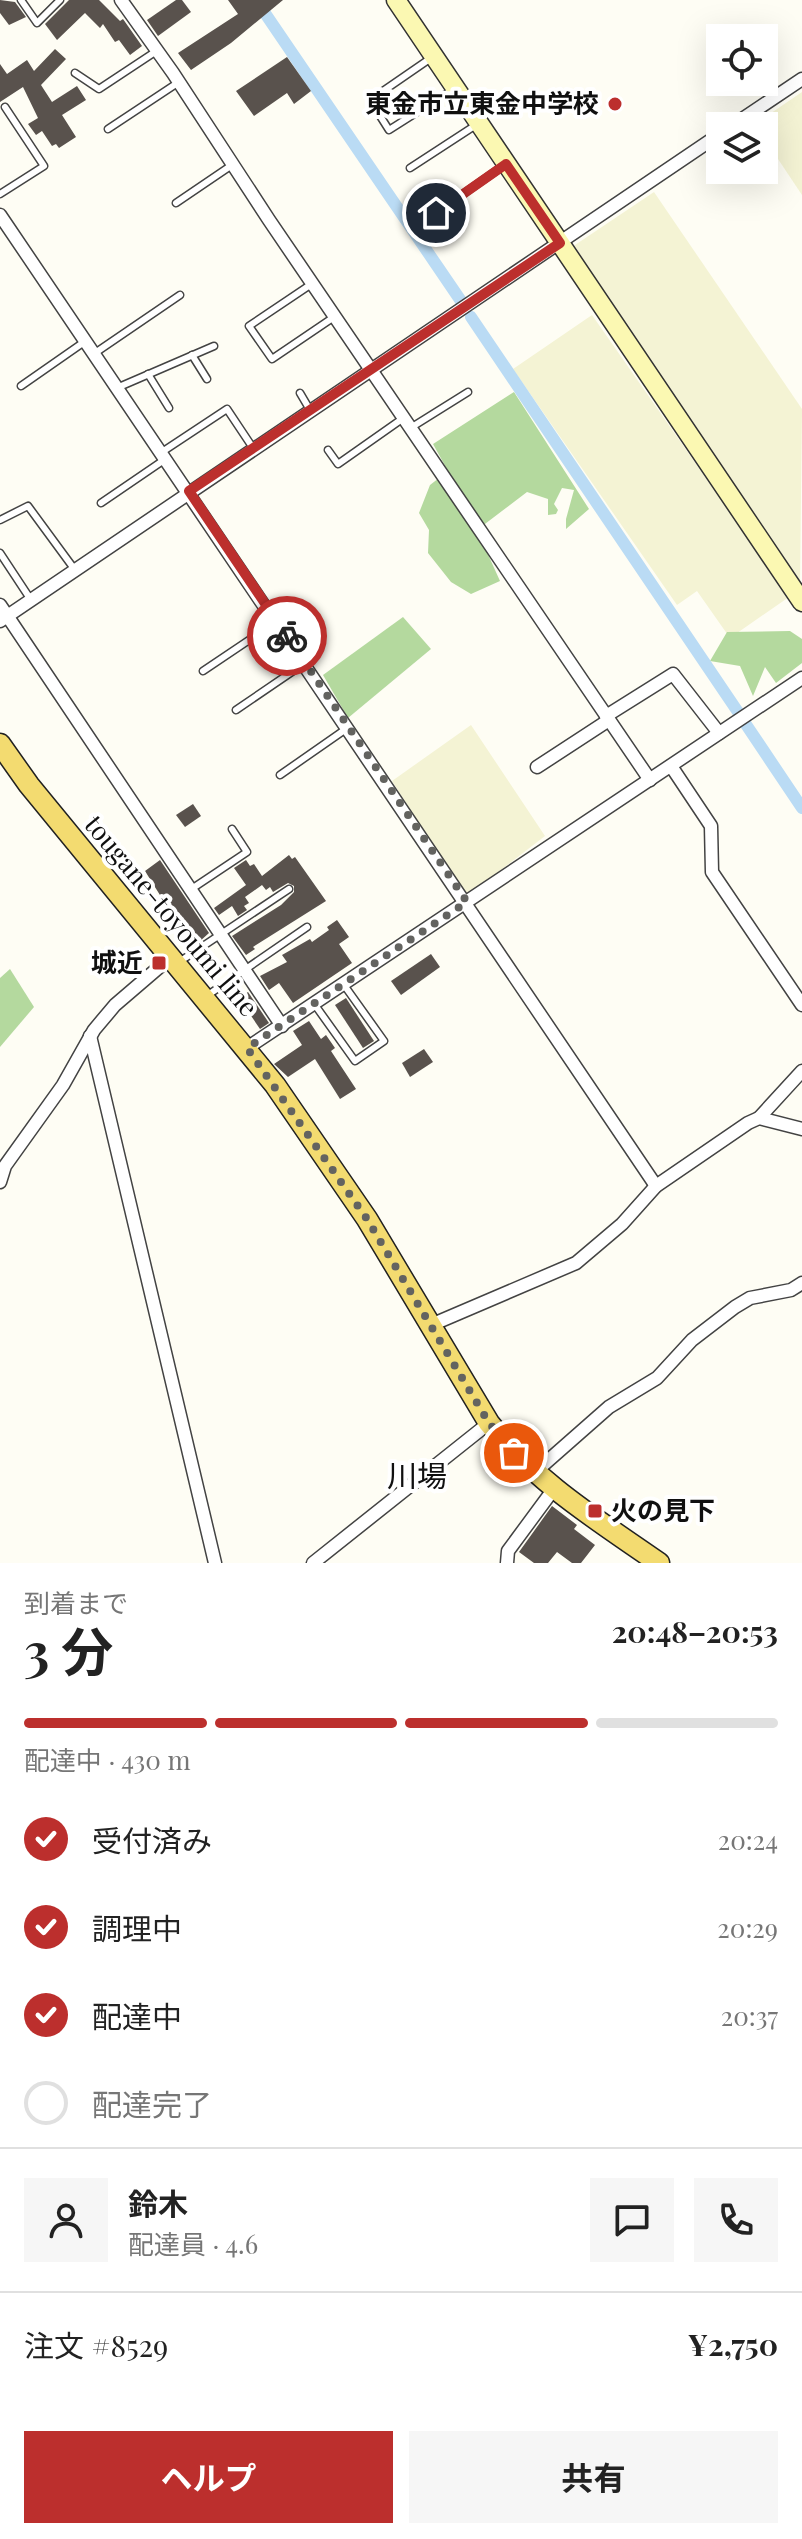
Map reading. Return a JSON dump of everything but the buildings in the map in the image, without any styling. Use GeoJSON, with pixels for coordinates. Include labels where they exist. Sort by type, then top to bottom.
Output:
{"type":"FeatureCollection","features":[{"type":"Feature","properties":{"kind":"main road","name":"tougane-toyoumi line"},"geometry":{"type":"LineString","coordinates":[[0,744],[29,785],[247,1048],[322,1152],[489,1423],[553,1490],[659,1563]]}},
{"type":"Feature","properties":{"kind":"street"},"geometry":{"type":"LineString","coordinates":[[121,0],[158,50],[232,165],[650,780]]}},
{"type":"Feature","properties":{"kind":"street"},"geometry":{"type":"LineString","coordinates":[[396,0],[802,602]]}},
{"type":"Feature","properties":{"kind":"street"},"geometry":{"type":"LineString","coordinates":[[753,112],[802,79]]}},
{"type":"Feature","properties":{"kind":"street"},"geometry":{"type":"LineString","coordinates":[[282,1026],[2,614],[31,600],[706,144]]}},
{"type":"Feature","properties":{"kind":"street"},"geometry":{"type":"LineString","coordinates":[[0,215],[349,727],[656,1186]]}},
{"type":"Feature","properties":{"kind":"street"},"geometry":{"type":"LineString","coordinates":[[0,241],[12,233]]}},
{"type":"Feature","properties":{"kind":"street"},"geometry":{"type":"LineString","coordinates":[[537,767],[673,674],[719,733]]}},
{"type":"Feature","properties":{"kind":"street"},"geometry":{"type":"LineString","coordinates":[[247,1048],[802,678]]}},
{"type":"Feature","properties":{"kind":"street"},"geometry":{"type":"LineString","coordinates":[[671,766],[711,826],[712,872],[802,1005]]}},
{"type":"Feature","properties":{"kind":"street"},"geometry":{"type":"LineString","coordinates":[[0,1182],[5,1166],[63,1085],[90,1036],[115,1005],[174,960]]}},
{"type":"Feature","properties":{"kind":"street"},"geometry":{"type":"LineString","coordinates":[[90,1036],[215,1563]]}},
{"type":"Feature","properties":{"kind":"street"},"geometry":{"type":"LineString","coordinates":[[431,1325],[576,1263],[622,1224],[656,1186],[711,1146],[759,1118],[802,1071]]}},
{"type":"Feature","properties":{"kind":"street"},"geometry":{"type":"LineString","coordinates":[[759,1118],[802,1129]]}},
{"type":"Feature","properties":{"kind":"street"},"geometry":{"type":"LineString","coordinates":[[534,1473],[609,1407],[657,1378],[692,1340],[735,1307],[750,1298],[791,1290],[802,1283]]}},
{"type":"Feature","properties":{"kind":"street"},"geometry":{"type":"LineString","coordinates":[[313,1563],[489,1423]]}},
{"type":"Feature","properties":{"kind":"street"},"geometry":{"type":"LineString","coordinates":[[507,1563],[508,1551],[553,1490]]}},
{"type":"Feature","properties":{"kind":"lane"},"geometry":{"type":"LineString","coordinates":[[21,0],[37,23],[60,0]]}},
{"type":"Feature","properties":{"kind":"lane"},"geometry":{"type":"LineString","coordinates":[[75,73],[99,89],[158,50]]}},
{"type":"Feature","properties":{"kind":"lane"},"geometry":{"type":"LineString","coordinates":[[434,56],[370,100],[389,130],[455,88]]}},
{"type":"Feature","properties":{"kind":"lane"},"geometry":{"type":"LineString","coordinates":[[108,129],[179,82]]}},
{"type":"Feature","properties":{"kind":"lane"},"geometry":{"type":"LineString","coordinates":[[0,194],[44,166],[5,107]]}},
{"type":"Feature","properties":{"kind":"lane"},"geometry":{"type":"LineString","coordinates":[[410,168],[479,123]]}},
{"type":"Feature","properties":{"kind":"lane"},"geometry":{"type":"LineString","coordinates":[[436,213],[506,164]]}},
{"type":"Feature","properties":{"kind":"lane"},"geometry":{"type":"LineString","coordinates":[[176,203],[232,165]]}},
{"type":"Feature","properties":{"kind":"lane"},"geometry":{"type":"LineString","coordinates":[[313,283],[249,326],[272,359],[336,316]]}},
{"type":"Feature","properties":{"kind":"lane"},"geometry":{"type":"LineString","coordinates":[[95,353],[180,295]]}},
{"type":"Feature","properties":{"kind":"lane"},"geometry":{"type":"LineString","coordinates":[[21,386],[87,340]]}},
{"type":"Feature","properties":{"kind":"lane"},"geometry":{"type":"LineString","coordinates":[[119,387],[214,346]]}},
{"type":"Feature","properties":{"kind":"lane"},"geometry":{"type":"LineString","coordinates":[[192,355],[207,379]]}},
{"type":"Feature","properties":{"kind":"lane"},"geometry":{"type":"LineString","coordinates":[[148,374],[169,408]]}},
{"type":"Feature","properties":{"kind":"lane"},"geometry":{"type":"LineString","coordinates":[[328,450],[338,464],[408,422],[468,392]]}},
{"type":"Feature","properties":{"kind":"lane"},"geometry":{"type":"LineString","coordinates":[[300,393],[310,410]]}},
{"type":"Feature","properties":{"kind":"lane"},"geometry":{"type":"LineString","coordinates":[[101,503],[227,409],[253,448]]}},
{"type":"Feature","properties":{"kind":"lane"},"geometry":{"type":"LineString","coordinates":[[0,520],[28,506],[75,570]]}},
{"type":"Feature","properties":{"kind":"lane"},"geometry":{"type":"LineString","coordinates":[[0,553],[31,600]]}},
{"type":"Feature","properties":{"kind":"lane"},"geometry":{"type":"LineString","coordinates":[[203,671],[277,622]]}},
{"type":"Feature","properties":{"kind":"lane"},"geometry":{"type":"LineString","coordinates":[[236,710],[305,663]]}},
{"type":"Feature","properties":{"kind":"lane"},"geometry":{"type":"LineString","coordinates":[[280,775],[349,727]]}},
{"type":"Feature","properties":{"kind":"lane"},"geometry":{"type":"LineString","coordinates":[[190,890],[247,852],[232,829]]}},
{"type":"Feature","properties":{"kind":"lane"},"geometry":{"type":"LineString","coordinates":[[174,960],[221,934],[289,889]]}},
{"type":"Feature","properties":{"kind":"lane"},"geometry":{"type":"LineString","coordinates":[[205,998],[307,927]]}},
{"type":"Feature","properties":{"kind":"lane"},"geometry":{"type":"LineString","coordinates":[[315,1005],[355,1061],[384,1041],[344,985]]}},
{"type":"Feature","properties":{"kind":"green space"},"geometry":{"type":"Polygon","coordinates":[[[802,92],[802,195],[778,159],[778,112],[773,112],[802,92]]]}},
{"type":"Feature","properties":{"kind":"green space"},"geometry":{"type":"Polygon","coordinates":[[[654,192],[802,409],[800,583],[572,247],[654,192]]]}},
{"type":"Feature","properties":{"kind":"green space"},"geometry":{"type":"Polygon","coordinates":[[[592,315],[789,597],[730,638],[697,591],[677,605],[513,369],[592,315]]]}},
{"type":"Feature","properties":{"kind":"green space"},"geometry":{"type":"Polygon","coordinates":[[[514,392],[589,509],[566,529],[574,490],[562,488],[554,504],[558,510],[556,514],[548,515],[548,499],[527,492],[477,530],[500,581],[471,594],[451,582],[428,553],[429,530],[419,513],[430,485],[448,471],[433,444],[514,392]]]}},
{"type":"Feature","properties":{"kind":"green space"},"geometry":{"type":"Polygon","coordinates":[[[403,617],[431,649],[348,718],[323,675],[403,617]]]}},
{"type":"Feature","properties":{"kind":"green space"},"geometry":{"type":"Polygon","coordinates":[[[790,631],[802,639],[802,663],[776,683],[765,667],[753,696],[740,666],[710,661],[727,632],[790,631]]]}},
{"type":"Feature","properties":{"kind":"green space"},"geometry":{"type":"Polygon","coordinates":[[[471,725],[545,836],[466,897],[392,781],[471,725]]]}},
{"type":"Feature","properties":{"kind":"green space"},"geometry":{"type":"Polygon","coordinates":[[[10,969],[34,1007],[0,1047],[0,978],[10,969]]]}},
{"type":"Feature","properties":{"kind":"waterway"},"geometry":{"type":"LineString","coordinates":[[256,0],[461,301]]}},
{"type":"Feature","properties":{"kind":"waterway"},"geometry":{"type":"LineString","coordinates":[[471,317],[738,712]]}},
{"type":"Feature","properties":{"kind":"waterway"},"geometry":{"type":"LineString","coordinates":[[745,723],[802,808]]}},
{"type":"Feature","properties":{"kind":"way so far"},"geometry":{"type":"LineString","coordinates":[[287,636],[467,902],[247,1048],[367,1219],[489,1423],[514,1453]]}},
{"type":"Feature","properties":{"kind":"place","name":"東金市立東金中学校"},"geometry":{"type":"Point","coordinates":[615,104]}},
{"type":"Feature","properties":{"kind":"place","name":"城近"},"geometry":{"type":"Point","coordinates":[159,963]}},
{"type":"Feature","properties":{"kind":"place","name":"火の見下"},"geometry":{"type":"Point","coordinates":[595,1511]}},
{"type":"Feature","properties":{"kind":"district","name":"川場"},"geometry":{"type":"Point","coordinates":[417,1477]}},
{"type":"Feature","properties":{"kind":"route"},"geometry":{"type":"LineString","coordinates":[[287,636],[189,491],[560,243],[506,164],[436,213]]}}]}
